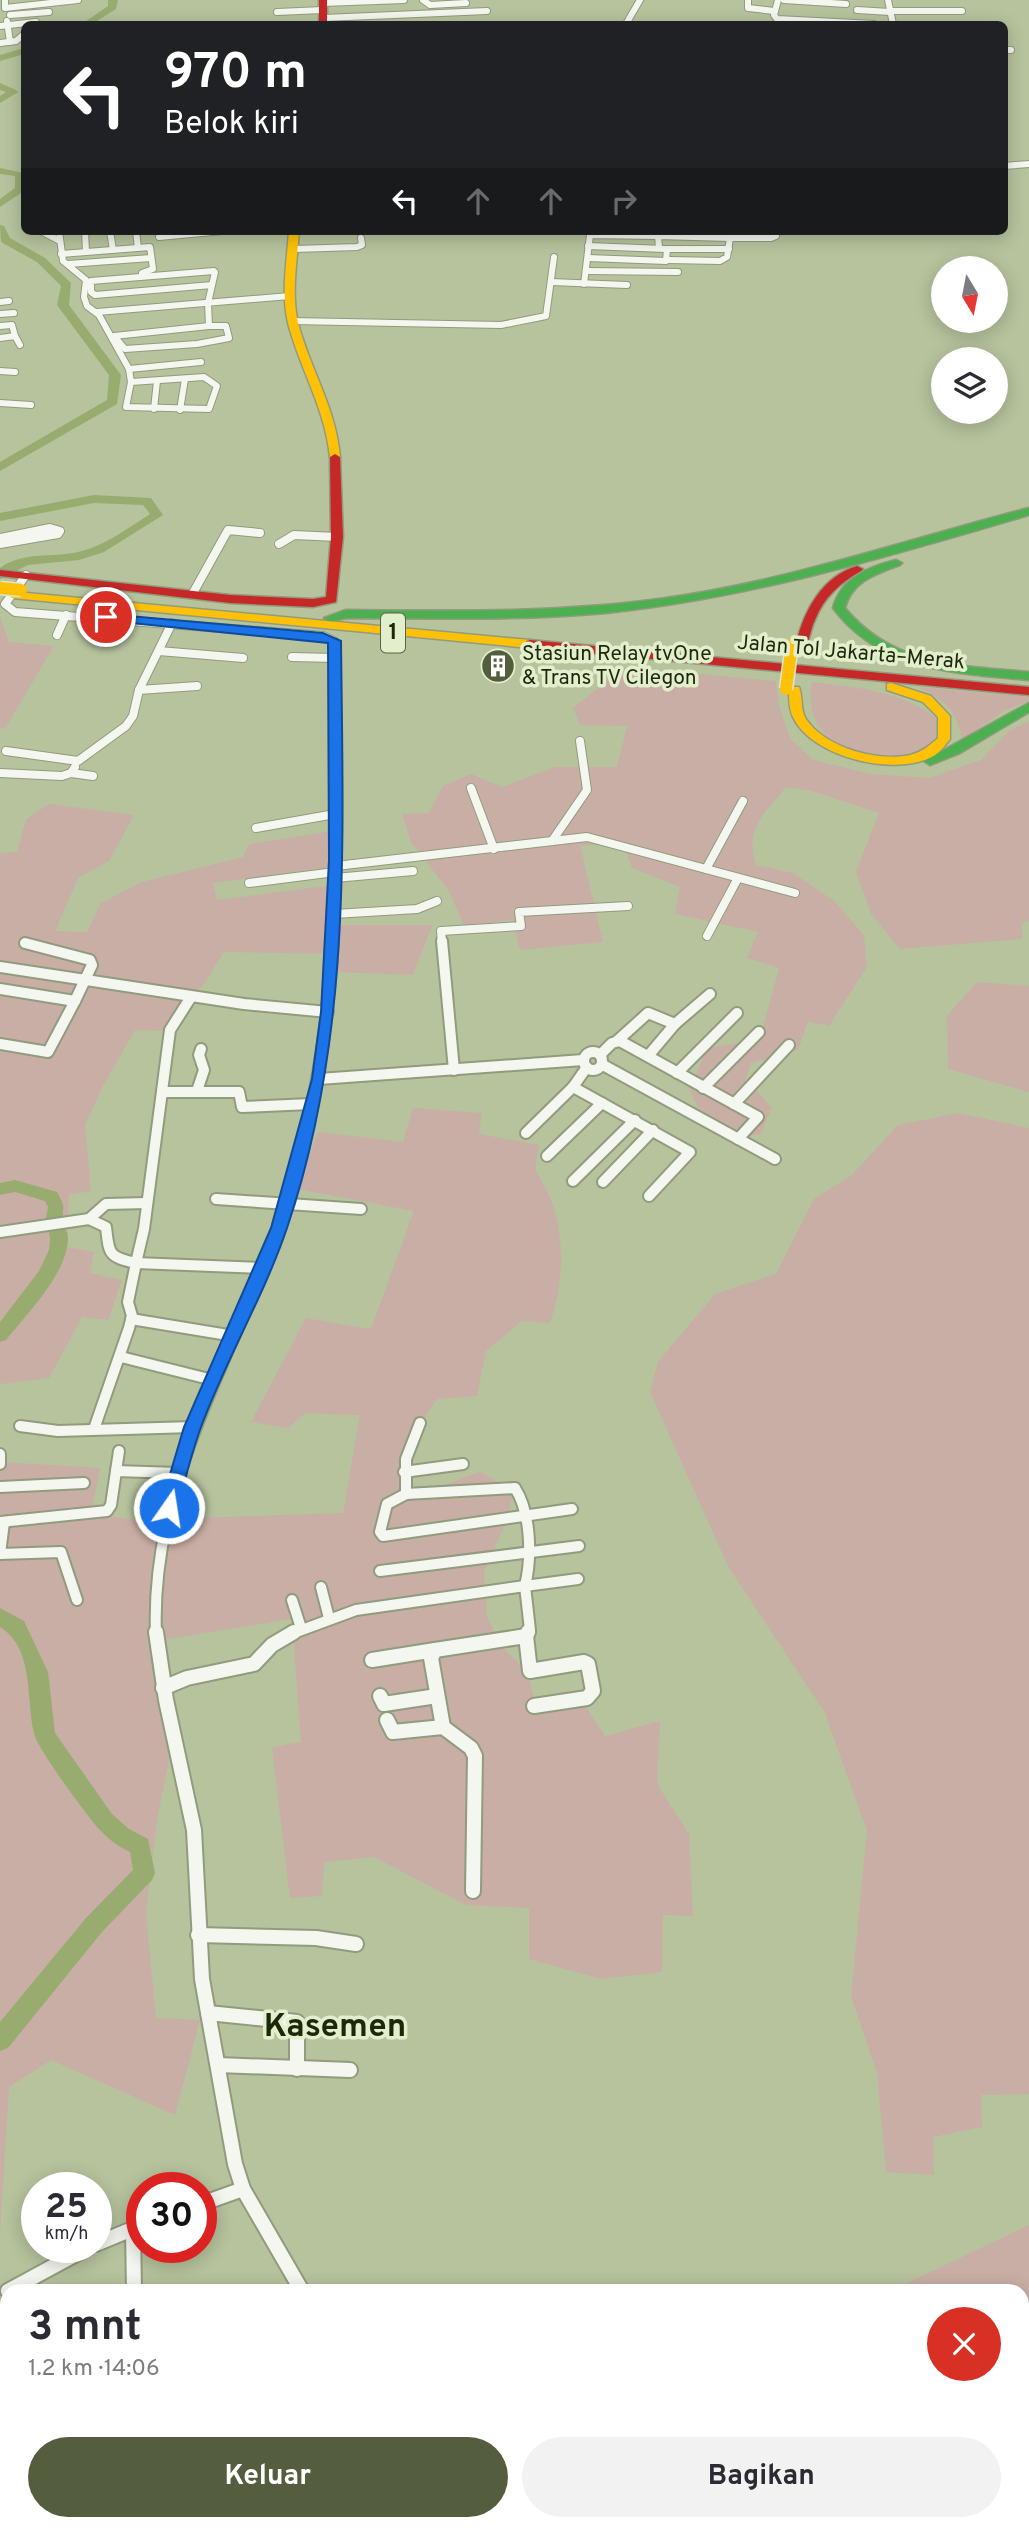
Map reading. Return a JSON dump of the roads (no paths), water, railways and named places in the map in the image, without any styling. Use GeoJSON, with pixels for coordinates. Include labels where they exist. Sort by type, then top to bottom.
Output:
{"type":"FeatureCollection","features":[{"type":"Feature","properties":{"kind":"main road"},"geometry":{"type":"LineString","coordinates":[[0,573],[16,586],[193,593],[257,602],[313,605],[328,603],[335,594],[337,537],[334,433],[292,321],[290,298],[294,235]]}},
{"type":"Feature","properties":{"kind":"main road"},"geometry":{"type":"LineString","coordinates":[[797,644],[812,605],[831,584],[871,564],[1029,513]]}},
{"type":"Feature","properties":{"kind":"main road"},"geometry":{"type":"LineString","coordinates":[[330,618],[346,614],[479,617],[608,609],[744,588],[853,563],[1029,513]]}},
{"type":"Feature","properties":{"kind":"main road"},"geometry":{"type":"LineString","coordinates":[[955,538],[851,583],[839,599],[843,617],[870,641],[905,657],[1029,678]]}},
{"type":"Feature","properties":{"kind":"main road"},"geometry":{"type":"LineString","coordinates":[[853,563],[823,582],[807,599],[796,620],[797,644],[786,708],[803,735],[840,756],[884,765],[912,764],[943,756],[997,722],[1029,707]]}},
{"type":"Feature","properties":{"kind":"main road","name":"Jalan Tol Jakarta–Merak"},"geometry":{"type":"LineString","coordinates":[[0,588],[16,586],[330,618],[1029,678]]}},
{"type":"Feature","properties":{"kind":"main road","name":"Jalan Tol Jakarta–Merak"},"geometry":{"type":"LineString","coordinates":[[16,586],[769,667],[1029,691]]}},
{"type":"Feature","properties":{"kind":"main road"},"geometry":{"type":"LineString","coordinates":[[769,667],[886,685],[912,693],[936,706],[946,721],[948,733],[944,741],[925,755],[896,760],[862,757],[835,747],[804,726],[797,713],[791,689]]}},
{"type":"Feature","properties":{"kind":"street"},"geometry":{"type":"LineString","coordinates":[[4,6],[78,0]]}},
{"type":"Feature","properties":{"kind":"street"},"geometry":{"type":"LineString","coordinates":[[323,11],[349,1],[404,0]]}},
{"type":"Feature","properties":{"kind":"street"},"geometry":{"type":"LineString","coordinates":[[422,0],[430,5],[466,3]]}},
{"type":"Feature","properties":{"kind":"street"},"geometry":{"type":"LineString","coordinates":[[628,21],[640,0]]}},
{"type":"Feature","properties":{"kind":"street"},"geometry":{"type":"LineString","coordinates":[[748,0],[748,8],[774,11]]}},
{"type":"Feature","properties":{"kind":"street"},"geometry":{"type":"LineString","coordinates":[[778,0],[774,11],[777,19],[816,21]]}},
{"type":"Feature","properties":{"kind":"street"},"geometry":{"type":"LineString","coordinates":[[784,0],[846,4]]}},
{"type":"Feature","properties":{"kind":"street"},"geometry":{"type":"LineString","coordinates":[[888,0],[892,21]]}},
{"type":"Feature","properties":{"kind":"street"},"geometry":{"type":"LineString","coordinates":[[349,1],[351,18]]}},
{"type":"Feature","properties":{"kind":"street"},"geometry":{"type":"LineString","coordinates":[[38,21],[49,12],[55,2]]}},
{"type":"Feature","properties":{"kind":"street"},"geometry":{"type":"LineString","coordinates":[[4,6],[49,12]]}},
{"type":"Feature","properties":{"kind":"street"},"geometry":{"type":"LineString","coordinates":[[4,6],[4,25],[10,42]]}},
{"type":"Feature","properties":{"kind":"street"},"geometry":{"type":"LineString","coordinates":[[857,10],[962,12]]}},
{"type":"Feature","properties":{"kind":"street"},"geometry":{"type":"LineString","coordinates":[[277,12],[323,11],[372,21],[440,12],[477,16],[487,11]]}},
{"type":"Feature","properties":{"kind":"street"},"geometry":{"type":"LineString","coordinates":[[0,43],[21,37]]}},
{"type":"Feature","properties":{"kind":"street"},"geometry":{"type":"LineString","coordinates":[[1008,166],[1026,164],[1029,172]]}},
{"type":"Feature","properties":{"kind":"street"},"geometry":{"type":"LineString","coordinates":[[49,235],[58,240]]}},
{"type":"Feature","properties":{"kind":"street"},"geometry":{"type":"LineString","coordinates":[[59,235],[58,240],[61,254],[63,261],[84,277],[149,272],[153,269],[150,247],[61,254]]}},
{"type":"Feature","properties":{"kind":"street"},"geometry":{"type":"LineString","coordinates":[[85,235],[86,252]]}},
{"type":"Feature","properties":{"kind":"street"},"geometry":{"type":"LineString","coordinates":[[111,235],[113,250]]}},
{"type":"Feature","properties":{"kind":"street"},"geometry":{"type":"LineString","coordinates":[[136,235],[138,248]]}},
{"type":"Feature","properties":{"kind":"street"},"geometry":{"type":"LineString","coordinates":[[159,237],[180,235]]}},
{"type":"Feature","properties":{"kind":"street"},"geometry":{"type":"LineString","coordinates":[[584,284],[591,235]]}},
{"type":"Feature","properties":{"kind":"street"},"geometry":{"type":"LineString","coordinates":[[658,235],[659,248]]}},
{"type":"Feature","properties":{"kind":"street"},"geometry":{"type":"LineString","coordinates":[[588,258],[720,261],[727,257],[730,235],[771,239],[776,235]]}},
{"type":"Feature","properties":{"kind":"street"},"geometry":{"type":"LineString","coordinates":[[294,249],[357,247],[362,245],[360,238]]}},
{"type":"Feature","properties":{"kind":"street"},"geometry":{"type":"LineString","coordinates":[[588,246],[729,249]]}},
{"type":"Feature","properties":{"kind":"street"},"geometry":{"type":"LineString","coordinates":[[645,248],[646,260]]}},
{"type":"Feature","properties":{"kind":"street"},"geometry":{"type":"LineString","coordinates":[[667,249],[668,260]]}},
{"type":"Feature","properties":{"kind":"street"},"geometry":{"type":"LineString","coordinates":[[292,321],[509,325],[546,316],[554,257]]}},
{"type":"Feature","properties":{"kind":"street"},"geometry":{"type":"LineString","coordinates":[[68,264],[151,258]]}},
{"type":"Feature","properties":{"kind":"street"},"geometry":{"type":"LineString","coordinates":[[655,272],[656,260]]}},
{"type":"Feature","properties":{"kind":"street"},"geometry":{"type":"LineString","coordinates":[[209,326],[208,304],[215,272],[210,270],[94,280],[91,292],[122,293],[212,285]]}},
{"type":"Feature","properties":{"kind":"street"},"geometry":{"type":"LineString","coordinates":[[587,271],[678,272]]}},
{"type":"Feature","properties":{"kind":"street"},"geometry":{"type":"LineString","coordinates":[[84,277],[87,306],[98,313],[129,369],[131,382],[126,407],[180,410],[210,408],[216,383],[204,377],[131,382]]}},
{"type":"Feature","properties":{"kind":"street"},"geometry":{"type":"LineString","coordinates":[[551,282],[627,285]]}},
{"type":"Feature","properties":{"kind":"street"},"geometry":{"type":"LineString","coordinates":[[132,305],[221,304],[290,298]]}},
{"type":"Feature","properties":{"kind":"street"},"geometry":{"type":"LineString","coordinates":[[0,302],[9,301]]}},
{"type":"Feature","properties":{"kind":"street"},"geometry":{"type":"LineString","coordinates":[[98,313],[208,304]]}},
{"type":"Feature","properties":{"kind":"street"},"geometry":{"type":"LineString","coordinates":[[198,346],[125,349],[114,336],[136,324],[208,304]]}},
{"type":"Feature","properties":{"kind":"street"},"geometry":{"type":"LineString","coordinates":[[0,314],[14,313]]}},
{"type":"Feature","properties":{"kind":"street"},"geometry":{"type":"LineString","coordinates":[[184,319],[186,328]]}},
{"type":"Feature","properties":{"kind":"street"},"geometry":{"type":"LineString","coordinates":[[161,321],[163,330]]}},
{"type":"Feature","properties":{"kind":"street"},"geometry":{"type":"LineString","coordinates":[[120,353],[198,346],[229,338],[226,326],[163,330],[136,324]]}},
{"type":"Feature","properties":{"kind":"street"},"geometry":{"type":"LineString","coordinates":[[0,326],[12,325],[20,345]]}},
{"type":"Feature","properties":{"kind":"street"},"geometry":{"type":"LineString","coordinates":[[0,338],[15,336]]}},
{"type":"Feature","properties":{"kind":"street"},"geometry":{"type":"LineString","coordinates":[[198,346],[204,377]]}},
{"type":"Feature","properties":{"kind":"street"},"geometry":{"type":"LineString","coordinates":[[129,369],[201,362]]}},
{"type":"Feature","properties":{"kind":"street"},"geometry":{"type":"LineString","coordinates":[[0,371],[15,372]]}},
{"type":"Feature","properties":{"kind":"street"},"geometry":{"type":"LineString","coordinates":[[180,410],[185,379]]}},
{"type":"Feature","properties":{"kind":"street"},"geometry":{"type":"LineString","coordinates":[[154,409],[157,381]]}},
{"type":"Feature","properties":{"kind":"street"},"geometry":{"type":"LineString","coordinates":[[0,403],[31,405]]}},
{"type":"Feature","properties":{"kind":"street"},"geometry":{"type":"LineString","coordinates":[[0,538],[50,528],[60,531],[0,544]]}},
{"type":"Feature","properties":{"kind":"street"},"geometry":{"type":"LineString","coordinates":[[193,593],[228,530],[260,533]]}},
{"type":"Feature","properties":{"kind":"street"},"geometry":{"type":"LineString","coordinates":[[279,544],[294,535],[337,537]]}},
{"type":"Feature","properties":{"kind":"street"},"geometry":{"type":"LineString","coordinates":[[16,586],[5,606],[19,613],[123,618],[330,637],[334,641],[334,914],[328,1012],[319,1079],[285,1205],[234,1336],[192,1427],[177,1473],[156,1573],[153,1634],[194,1832],[198,1935],[208,2013],[235,2164],[243,2189],[298,2284]]}},
{"type":"Feature","properties":{"kind":"street"},"geometry":{"type":"LineString","coordinates":[[57,635],[66,615]]}},
{"type":"Feature","properties":{"kind":"street"},"geometry":{"type":"LineString","coordinates":[[100,633],[106,617]]}},
{"type":"Feature","properties":{"kind":"street"},"geometry":{"type":"LineString","coordinates":[[118,631],[123,618]]}},
{"type":"Feature","properties":{"kind":"street"},"geometry":{"type":"LineString","coordinates":[[71,773],[78,761],[126,726],[133,716],[139,690],[172,623]]}},
{"type":"Feature","properties":{"kind":"street"},"geometry":{"type":"LineString","coordinates":[[159,651],[243,658]]}},
{"type":"Feature","properties":{"kind":"street"},"geometry":{"type":"LineString","coordinates":[[292,657],[335,658]]}},
{"type":"Feature","properties":{"kind":"street"},"geometry":{"type":"LineString","coordinates":[[139,690],[197,685]]}},
{"type":"Feature","properties":{"kind":"street"},"geometry":{"type":"LineString","coordinates":[[552,841],[587,790],[580,741]]}},
{"type":"Feature","properties":{"kind":"street"},"geometry":{"type":"LineString","coordinates":[[6,751],[78,761]]}},
{"type":"Feature","properties":{"kind":"street"},"geometry":{"type":"LineString","coordinates":[[0,773],[62,776],[71,773],[93,776]]}},
{"type":"Feature","properties":{"kind":"street"},"geometry":{"type":"LineString","coordinates":[[471,788],[494,849]]}},
{"type":"Feature","properties":{"kind":"street"},"geometry":{"type":"LineString","coordinates":[[706,869],[743,801]]}},
{"type":"Feature","properties":{"kind":"street"},"geometry":{"type":"LineString","coordinates":[[256,828],[335,814]]}},
{"type":"Feature","properties":{"kind":"street"},"geometry":{"type":"LineString","coordinates":[[249,883],[587,837],[795,893]]}},
{"type":"Feature","properties":{"kind":"street"},"geometry":{"type":"LineString","coordinates":[[335,872],[413,871]]}},
{"type":"Feature","properties":{"kind":"street"},"geometry":{"type":"LineString","coordinates":[[707,936],[738,878]]}},
{"type":"Feature","properties":{"kind":"street"},"geometry":{"type":"LineString","coordinates":[[334,914],[417,909],[438,901]]}},
{"type":"Feature","properties":{"kind":"street"},"geometry":{"type":"LineString","coordinates":[[454,1070],[441,931],[521,926],[519,912],[628,906]]}},
{"type":"Feature","properties":{"kind":"street"},"geometry":{"type":"LineString","coordinates":[[0,1044],[48,1052],[92,965],[90,960],[25,943]]}},
{"type":"Feature","properties":{"kind":"street"},"geometry":{"type":"LineString","coordinates":[[0,967],[191,997],[328,1012]]}},
{"type":"Feature","properties":{"kind":"street"},"geometry":{"type":"LineString","coordinates":[[0,989],[75,1000]]}},
{"type":"Feature","properties":{"kind":"street"},"geometry":{"type":"LineString","coordinates":[[648,1056],[675,1024],[710,994]]}},
{"type":"Feature","properties":{"kind":"street"},"geometry":{"type":"LineString","coordinates":[[94,1429],[121,1357],[131,1319],[128,1302],[147,1203],[154,1134],[170,1030],[191,997]]}},
{"type":"Feature","properties":{"kind":"street"},"geometry":{"type":"LineString","coordinates":[[602,1060],[617,1041],[648,1013],[675,1024]]}},
{"type":"Feature","properties":{"kind":"street"},"geometry":{"type":"LineString","coordinates":[[677,1073],[737,1013]]}},
{"type":"Feature","properties":{"kind":"street"},"geometry":{"type":"LineString","coordinates":[[703,1088],[759,1032]]}},
{"type":"Feature","properties":{"kind":"street"},"geometry":{"type":"LineString","coordinates":[[617,1041],[758,1117],[738,1139]]}},
{"type":"Feature","properties":{"kind":"street"},"geometry":{"type":"LineString","coordinates":[[734,1104],[789,1045]]}},
{"type":"Feature","properties":{"kind":"street"},"geometry":{"type":"LineString","coordinates":[[197,1091],[204,1070],[199,1055],[201,1049]]}},
{"type":"Feature","properties":{"kind":"street"},"geometry":{"type":"LineString","coordinates":[[526,1133],[573,1087],[590,1053],[775,1159]]}},
{"type":"Feature","properties":{"kind":"street"},"geometry":{"type":"LineString","coordinates":[[319,1079],[585,1064]]}},
{"type":"Feature","properties":{"kind":"street"},"geometry":{"type":"LineString","coordinates":[[573,1087],[691,1152],[649,1196]]}},
{"type":"Feature","properties":{"kind":"street"},"geometry":{"type":"LineString","coordinates":[[162,1093],[239,1092],[242,1107],[311,1104]]}},
{"type":"Feature","properties":{"kind":"street"},"geometry":{"type":"LineString","coordinates":[[547,1156],[602,1103]]}},
{"type":"Feature","properties":{"kind":"street"},"geometry":{"type":"LineString","coordinates":[[573,1181],[635,1120]]}},
{"type":"Feature","properties":{"kind":"street"},"geometry":{"type":"LineString","coordinates":[[603,1182],[653,1130]]}},
{"type":"Feature","properties":{"kind":"street"},"geometry":{"type":"LineString","coordinates":[[216,1199],[360,1209]]}},
{"type":"Feature","properties":{"kind":"street"},"geometry":{"type":"LineString","coordinates":[[85,1219],[95,1208],[108,1203],[147,1203]]}},
{"type":"Feature","properties":{"kind":"street"},"geometry":{"type":"LineString","coordinates":[[0,1232],[85,1219],[106,1227],[109,1251],[117,1259],[205,1268],[262,1268]]}},
{"type":"Feature","properties":{"kind":"street"},"geometry":{"type":"LineString","coordinates":[[131,1319],[234,1336]]}},
{"type":"Feature","properties":{"kind":"street"},"geometry":{"type":"LineString","coordinates":[[121,1357],[213,1380]]}},
{"type":"Feature","properties":{"kind":"street"},"geometry":{"type":"LineString","coordinates":[[406,1494],[404,1472],[408,1448],[420,1423]]}},
{"type":"Feature","properties":{"kind":"street"},"geometry":{"type":"LineString","coordinates":[[20,1426],[58,1431],[192,1427]]}},
{"type":"Feature","properties":{"kind":"street"},"geometry":{"type":"LineString","coordinates":[[77,1600],[61,1552],[0,1554],[2,1522],[107,1511],[111,1505],[119,1451]]}},
{"type":"Feature","properties":{"kind":"street"},"geometry":{"type":"LineString","coordinates":[[0,1454],[0,1464]]}},
{"type":"Feature","properties":{"kind":"street"},"geometry":{"type":"LineString","coordinates":[[404,1472],[463,1464]]}},
{"type":"Feature","properties":{"kind":"street"},"geometry":{"type":"LineString","coordinates":[[116,1471],[177,1473]]}},
{"type":"Feature","properties":{"kind":"street"},"geometry":{"type":"LineString","coordinates":[[0,1487],[84,1483]]}},
{"type":"Feature","properties":{"kind":"street"},"geometry":{"type":"LineString","coordinates":[[534,1706],[587,1698],[593,1691],[588,1664],[584,1662],[530,1671],[526,1636],[530,1630],[525,1586],[529,1576],[525,1517],[521,1495],[511,1487],[412,1496],[406,1494],[387,1504],[380,1532],[383,1536],[525,1517],[572,1509]]}},
{"type":"Feature","properties":{"kind":"street"},"geometry":{"type":"LineString","coordinates":[[380,1571],[579,1546]]}},
{"type":"Feature","properties":{"kind":"street"},"geometry":{"type":"LineString","coordinates":[[163,1688],[187,1678],[254,1664],[272,1645],[301,1628],[329,1618],[392,1603],[578,1579]]}},
{"type":"Feature","properties":{"kind":"street"},"geometry":{"type":"LineString","coordinates":[[321,1587],[329,1618]]}},
{"type":"Feature","properties":{"kind":"street"},"geometry":{"type":"LineString","coordinates":[[292,1600],[301,1628]]}},
{"type":"Feature","properties":{"kind":"street"},"geometry":{"type":"LineString","coordinates":[[372,1660],[526,1636]]}},
{"type":"Feature","properties":{"kind":"street"},"geometry":{"type":"LineString","coordinates":[[435,1650],[431,1658],[443,1727],[471,1748],[475,1756],[473,1891]]}},
{"type":"Feature","properties":{"kind":"street"},"geometry":{"type":"LineString","coordinates":[[380,1696],[384,1704],[437,1696]]}},
{"type":"Feature","properties":{"kind":"street"},"geometry":{"type":"LineString","coordinates":[[387,1720],[393,1732],[443,1727]]}},
{"type":"Feature","properties":{"kind":"street"},"geometry":{"type":"LineString","coordinates":[[198,1935],[316,1938],[356,1944]]}},
{"type":"Feature","properties":{"kind":"street"},"geometry":{"type":"LineString","coordinates":[[208,2013],[297,2022],[297,2069]]}},
{"type":"Feature","properties":{"kind":"street"},"geometry":{"type":"LineString","coordinates":[[218,2065],[350,2070]]}},
{"type":"Feature","properties":{"kind":"street"},"geometry":{"type":"LineString","coordinates":[[217,2198],[243,2189]]}},
{"type":"Feature","properties":{"kind":"street"},"geometry":{"type":"LineString","coordinates":[[21,2284],[60,2263]]}},
{"type":"Feature","properties":{"kind":"street"},"geometry":{"type":"LineString","coordinates":[[134,2284],[136,2263]]}},
{"type":"Feature","properties":{"kind":"waterway"},"geometry":{"type":"LineString","coordinates":[[91,21],[113,7],[113,0]]}},
{"type":"Feature","properties":{"kind":"waterway"},"geometry":{"type":"LineString","coordinates":[[0,58],[21,52]]}},
{"type":"Feature","properties":{"kind":"waterway"},"geometry":{"type":"LineString","coordinates":[[0,86],[13,92],[0,100]]}},
{"type":"Feature","properties":{"kind":"waterway"},"geometry":{"type":"LineString","coordinates":[[0,171],[20,174],[20,189],[0,204]]}},
{"type":"Feature","properties":{"kind":"waterway"},"geometry":{"type":"LineString","coordinates":[[0,228],[5,240],[41,260],[67,285],[63,305],[115,375],[113,402],[0,467]]}},
{"type":"Feature","properties":{"kind":"waterway"},"geometry":{"type":"LineString","coordinates":[[0,517],[94,499],[147,501],[157,515],[120,539],[89,553],[69,558],[27,561],[8,568],[0,575]]}},
{"type":"Feature","properties":{"kind":"waterway"},"geometry":{"type":"LineString","coordinates":[[0,1189],[15,1186],[51,1196],[57,1207],[55,1221],[59,1238],[58,1250],[46,1275],[0,1335]]}},
{"type":"Feature","properties":{"kind":"waterway"},"geometry":{"type":"LineString","coordinates":[[0,1617],[17,1627],[38,1672],[45,1736],[105,1821],[121,1836],[140,1846],[144,1873],[94,1925],[0,2040]]}},
{"type":"Feature","properties":{"kind":"place","name":"Stasiun Relay tvOne & Trans TV Cilegon"},"geometry":{"type":"Point","coordinates":[498,666]}},
{"type":"Feature","properties":{"kind":"district","name":"Kasemen"},"geometry":{"type":"Point","coordinates":[335,2028]}}]}
